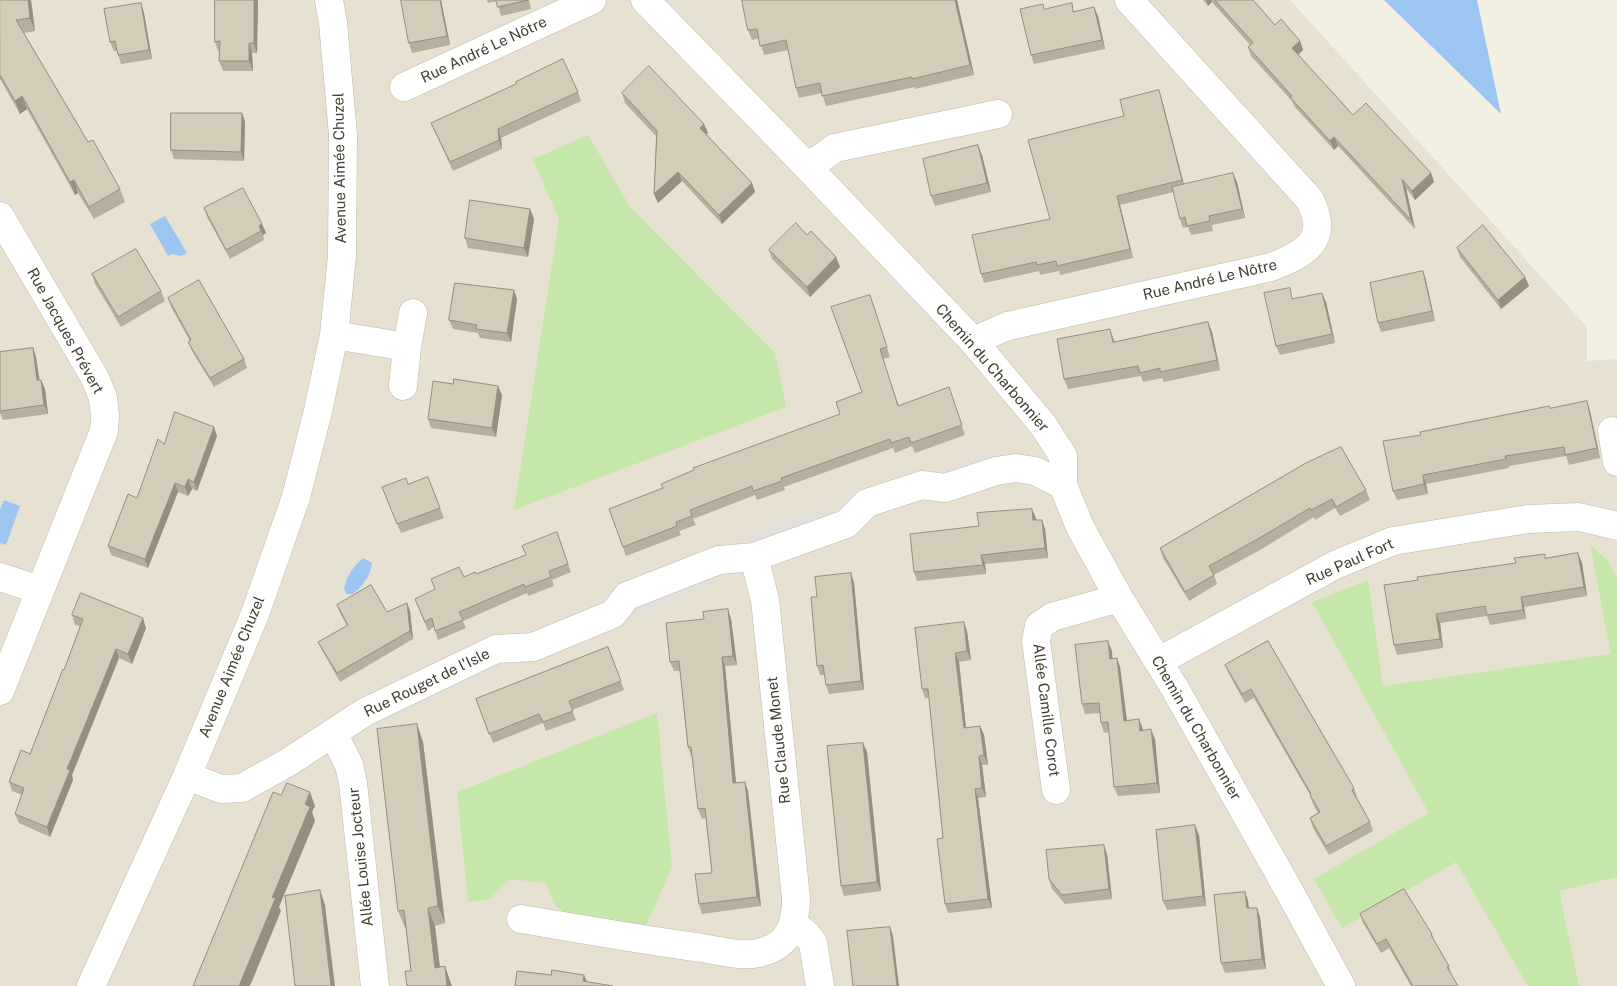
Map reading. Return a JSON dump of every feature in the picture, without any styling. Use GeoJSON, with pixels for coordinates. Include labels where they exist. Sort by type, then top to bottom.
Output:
{"type":"FeatureCollection","features":[{"type":"Feature","properties":{"kind":"street","name":"Avenue Aimée Chuzel"},"geometry":{"type":"LineString","coordinates":[[91,986],[187,776],[255,614],[296,497],[318,411],[334,336],[342,256],[343,135],[333,23],[329,0]]}},
{"type":"Feature","properties":{"kind":"street","name":"Rue André Le Nôtre"},"geometry":{"type":"LineString","coordinates":[[404,87],[592,0]]}},
{"type":"Feature","properties":{"kind":"street","name":"Chemin du Charbonnier"},"geometry":{"type":"LineString","coordinates":[[645,0],[808,167],[973,341],[1043,425],[1063,456],[1063,485],[1080,527],[1120,598],[1159,661],[1341,986]]}},
{"type":"Feature","properties":{"kind":"street","name":"Rue André Le Nôtre"},"geometry":{"type":"LineString","coordinates":[[973,341],[1008,326],[1271,267],[1303,253],[1312,243],[1317,221],[1310,200],[1129,0]]}},
{"type":"Feature","properties":{"kind":"street"},"geometry":{"type":"LineString","coordinates":[[808,167],[835,148],[998,114]]}},
{"type":"Feature","properties":{"kind":"street","name":"Rue Jacques Prévert"},"geometry":{"type":"LineString","coordinates":[[0,216],[95,378],[103,398],[105,415],[104,431],[0,691]]}},
{"type":"Feature","properties":{"kind":"street"},"geometry":{"type":"LineString","coordinates":[[403,386],[413,313]]}},
{"type":"Feature","properties":{"kind":"street"},"geometry":{"type":"LineString","coordinates":[[334,336],[407,347]]}},
{"type":"Feature","properties":{"kind":"street"},"geometry":{"type":"LineString","coordinates":[[1612,431],[1617,462]]}},
{"type":"Feature","properties":{"kind":"street","name":"Rue Rouget de l'Isle"},"geometry":{"type":"LineString","coordinates":[[187,776],[221,789],[242,788],[287,763],[365,712],[496,649],[533,647],[613,614],[627,596],[719,560],[754,557],[846,524],[867,504],[922,484],[945,488],[996,471],[1016,468],[1035,471],[1063,485]]}},
{"type":"Feature","properties":{"kind":"street","name":"Rue Paul Fort"},"geometry":{"type":"LineString","coordinates":[[1159,661],[1335,565],[1393,541],[1528,519],[1579,517],[1617,526]]}},
{"type":"Feature","properties":{"kind":"street","name":"Rue Claude Monet"},"geometry":{"type":"LineString","coordinates":[[754,557],[765,600],[796,898],[794,924]]}},
{"type":"Feature","properties":{"kind":"street"},"geometry":{"type":"LineString","coordinates":[[0,578],[40,590]]}},
{"type":"Feature","properties":{"kind":"street","name":"Allée Camille Corot"},"geometry":{"type":"LineString","coordinates":[[1056,790],[1036,641],[1039,626],[1052,617],[1120,598]]}},
{"type":"Feature","properties":{"kind":"street","name":"Allée Louise Jocteur"},"geometry":{"type":"LineString","coordinates":[[333,732],[349,765],[353,783],[375,986]]}},
{"type":"Feature","properties":{"kind":"street"},"geometry":{"type":"LineString","coordinates":[[521,918],[681,946],[745,954],[772,948],[790,933],[794,924],[813,943],[820,986]]}},
{"type":"Feature","properties":{"kind":"shaded area"},"geometry":{"type":"Polygon","coordinates":[[[0,0],[1290,0],[1587,327],[1587,361],[1617,359],[1617,986],[0,986],[0,0]]]}},
{"type":"Feature","properties":{"kind":"shaded area"},"geometry":{"type":"Polygon","coordinates":[[[1000,450],[1003,459],[941,482],[937,472],[1000,450]]]}},
{"type":"Feature","properties":{"kind":"shaded area"},"geometry":{"type":"Polygon","coordinates":[[[824,507],[828,517],[751,545],[747,535],[824,507]]]}},
{"type":"Feature","properties":{"kind":"shaded area"},"geometry":{"type":"Polygon","coordinates":[[[713,574],[716,582],[639,614],[636,606],[713,574]]]}},
{"type":"Feature","properties":{"kind":"shaded area"},"geometry":{"type":"Polygon","coordinates":[[[499,660],[502,668],[444,691],[375,727],[371,719],[499,660]]]}},
{"type":"Feature","properties":{"kind":"green space"},"geometry":{"type":"Polygon","coordinates":[[[588,135],[630,207],[775,353],[786,407],[514,510],[559,220],[533,159],[588,135]]]}},
{"type":"Feature","properties":{"kind":"green space"},"geometry":{"type":"Polygon","coordinates":[[[1590,545],[1607,560],[1617,579],[1617,877],[1559,891],[1579,986],[1528,986],[1456,862],[1342,928],[1314,879],[1429,813],[1312,602],[1368,580],[1383,686],[1611,654],[1590,545]]]}},
{"type":"Feature","properties":{"kind":"green space"},"geometry":{"type":"Polygon","coordinates":[[[657,713],[672,867],[644,930],[570,918],[554,904],[546,883],[510,879],[490,899],[468,902],[457,792],[657,713]]]}},
{"type":"Feature","properties":{"kind":"water"},"geometry":{"type":"Polygon","coordinates":[[[1384,0],[1477,0],[1501,114],[1384,0]]]}},
{"type":"Feature","properties":{"kind":"water"},"geometry":{"type":"Polygon","coordinates":[[[165,216],[187,253],[181,256],[172,254],[168,256],[150,224],[165,216]]]}},
{"type":"Feature","properties":{"kind":"water"},"geometry":{"type":"Polygon","coordinates":[[[4,500],[20,506],[6,545],[0,543],[0,510],[4,500]]]}},
{"type":"Feature","properties":{"kind":"water"},"geometry":{"type":"Polygon","coordinates":[[[363,558],[372,563],[368,576],[353,594],[347,594],[344,589],[349,575],[363,558]]]}},
{"type":"Feature","properties":{"kind":"building"},"geometry":{"type":"Polygon","coordinates":[[[0,0],[28,0],[30,18],[16,20],[88,142],[93,140],[120,189],[89,207],[74,180],[70,182],[22,96],[15,101],[0,75],[0,0]]]}},
{"type":"Feature","properties":{"kind":"building"},"geometry":{"type":"Polygon","coordinates":[[[215,0],[254,0],[254,43],[249,43],[249,61],[219,61],[220,41],[215,42],[215,0]]]}},
{"type":"Feature","properties":{"kind":"building"},"geometry":{"type":"Polygon","coordinates":[[[401,0],[440,0],[447,36],[409,43],[401,0]]]}},
{"type":"Feature","properties":{"kind":"building"},"geometry":{"type":"Polygon","coordinates":[[[496,0],[528,0],[498,7],[496,0]]]}},
{"type":"Feature","properties":{"kind":"building"},"geometry":{"type":"Polygon","coordinates":[[[742,0],[955,0],[970,65],[912,79],[912,77],[822,96],[820,83],[796,88],[786,40],[760,46],[757,29],[748,30],[742,0]]]}},
{"type":"Feature","properties":{"kind":"building"},"geometry":{"type":"Polygon","coordinates":[[[1215,0],[1253,0],[1275,25],[1281,19],[1300,41],[1292,48],[1353,115],[1366,103],[1431,173],[1412,191],[1402,179],[1411,220],[1334,137],[1330,141],[1290,97],[1292,96],[1248,47],[1253,43],[1215,0]]]}},
{"type":"Feature","properties":{"kind":"building"},"geometry":{"type":"Polygon","coordinates":[[[141,3],[149,50],[118,55],[115,41],[110,42],[104,9],[141,3]]]}},
{"type":"Feature","properties":{"kind":"building"},"geometry":{"type":"Polygon","coordinates":[[[1072,3],[1073,12],[1094,7],[1102,40],[1031,55],[1020,9],[1043,4],[1044,9],[1072,3]]]}},
{"type":"Feature","properties":{"kind":"building"},"geometry":{"type":"Polygon","coordinates":[[[563,59],[578,92],[498,129],[499,140],[450,162],[431,123],[516,84],[516,82],[563,59]]]}},
{"type":"Feature","properties":{"kind":"building"},"geometry":{"type":"Polygon","coordinates":[[[649,66],[704,124],[700,128],[752,183],[719,215],[678,172],[654,194],[657,131],[622,93],[649,66]]]}},
{"type":"Feature","properties":{"kind":"building"},"geometry":{"type":"Polygon","coordinates":[[[1159,90],[1182,180],[1117,196],[1130,249],[1057,266],[1056,261],[1037,265],[1036,262],[981,274],[972,235],[1050,219],[1028,140],[1124,116],[1120,100],[1159,90]]]}},
{"type":"Feature","properties":{"kind":"building"},"geometry":{"type":"Polygon","coordinates":[[[171,113],[242,113],[241,152],[171,150],[171,113]]]}},
{"type":"Feature","properties":{"kind":"building"},"geometry":{"type":"Polygon","coordinates":[[[978,145],[987,183],[931,196],[923,159],[978,145]]]}},
{"type":"Feature","properties":{"kind":"building"},"geometry":{"type":"Polygon","coordinates":[[[1233,173],[1242,209],[1209,216],[1210,221],[1187,226],[1185,217],[1180,219],[1172,187],[1233,173]]]}},
{"type":"Feature","properties":{"kind":"building"},"geometry":{"type":"Polygon","coordinates":[[[243,188],[262,224],[259,226],[261,231],[226,250],[204,208],[243,188]]]}},
{"type":"Feature","properties":{"kind":"building"},"geometry":{"type":"Polygon","coordinates":[[[470,200],[530,209],[524,248],[465,238],[470,200]]]}},
{"type":"Feature","properties":{"kind":"building"},"geometry":{"type":"Polygon","coordinates":[[[796,223],[807,235],[811,231],[836,257],[807,287],[769,250],[796,223]]]}},
{"type":"Feature","properties":{"kind":"building"},"geometry":{"type":"Polygon","coordinates":[[[1483,225],[1525,277],[1498,300],[1457,248],[1483,225]]]}},
{"type":"Feature","properties":{"kind":"building"},"geometry":{"type":"Polygon","coordinates":[[[136,249],[161,291],[118,317],[92,274],[136,249]]]}},
{"type":"Feature","properties":{"kind":"building"},"geometry":{"type":"Polygon","coordinates":[[[1423,271],[1432,311],[1378,323],[1370,283],[1423,271]]]}},
{"type":"Feature","properties":{"kind":"building"},"geometry":{"type":"Polygon","coordinates":[[[199,280],[244,359],[210,378],[188,342],[191,340],[168,298],[199,280]]]}},
{"type":"Feature","properties":{"kind":"building"},"geometry":{"type":"Polygon","coordinates":[[[455,283],[514,290],[507,333],[476,329],[477,325],[449,320],[455,283]]]}},
{"type":"Feature","properties":{"kind":"building"},"geometry":{"type":"Polygon","coordinates":[[[1290,288],[1292,299],[1322,293],[1332,334],[1276,346],[1264,293],[1290,288]]]}},
{"type":"Feature","properties":{"kind":"building"},"geometry":{"type":"Polygon","coordinates":[[[870,295],[887,347],[880,349],[898,406],[949,387],[962,425],[911,443],[909,437],[891,443],[890,439],[781,478],[782,481],[753,491],[752,486],[690,510],[692,516],[676,522],[677,526],[623,547],[609,509],[663,488],[661,484],[694,470],[693,468],[840,414],[836,402],[862,392],[831,307],[870,295]]]}},
{"type":"Feature","properties":{"kind":"building"},"geometry":{"type":"Polygon","coordinates":[[[1208,322],[1217,360],[1160,372],[1160,368],[1140,373],[1138,366],[1064,379],[1057,339],[1110,329],[1113,342],[1208,322]]]}},
{"type":"Feature","properties":{"kind":"building"},"geometry":{"type":"Polygon","coordinates":[[[33,348],[37,380],[41,380],[44,405],[0,411],[0,352],[33,348]]]}},
{"type":"Feature","properties":{"kind":"building"},"geometry":{"type":"Polygon","coordinates":[[[454,379],[498,386],[492,428],[428,419],[433,381],[453,384],[454,379]]]}},
{"type":"Feature","properties":{"kind":"building"},"geometry":{"type":"Polygon","coordinates":[[[1587,401],[1597,448],[1565,455],[1564,447],[1505,456],[1506,459],[1423,475],[1424,484],[1393,491],[1383,441],[1421,435],[1420,432],[1549,406],[1550,408],[1587,401]]]}},
{"type":"Feature","properties":{"kind":"building"},"geometry":{"type":"Polygon","coordinates":[[[175,412],[214,427],[194,482],[188,479],[185,487],[175,483],[145,559],[108,546],[128,494],[137,498],[158,439],[164,444],[175,412]]]}},
{"type":"Feature","properties":{"kind":"building"},"geometry":{"type":"Polygon","coordinates":[[[1341,447],[1366,490],[1336,507],[1332,499],[1311,510],[1310,508],[1209,566],[1214,575],[1185,592],[1160,548],[1306,463],[1341,447]]]}},
{"type":"Feature","properties":{"kind":"building"},"geometry":{"type":"Polygon","coordinates":[[[428,477],[440,508],[397,524],[382,487],[406,478],[408,484],[428,477]]]}},
{"type":"Feature","properties":{"kind":"building"},"geometry":{"type":"Polygon","coordinates":[[[1032,509],[1033,520],[1042,520],[1045,548],[981,555],[983,565],[914,572],[910,534],[979,526],[977,513],[1032,509]]]}},
{"type":"Feature","properties":{"kind":"building"},"geometry":{"type":"Polygon","coordinates":[[[557,532],[568,564],[549,571],[551,577],[525,587],[524,584],[459,612],[463,620],[435,631],[432,618],[425,622],[415,599],[435,589],[431,579],[459,567],[464,577],[475,572],[476,574],[526,555],[522,546],[557,532]]]}},
{"type":"Feature","properties":{"kind":"building"},"geometry":{"type":"Polygon","coordinates":[[[1578,553],[1584,587],[1521,597],[1523,610],[1487,615],[1485,606],[1436,614],[1440,639],[1394,645],[1384,585],[1418,580],[1417,577],[1516,563],[1514,558],[1545,554],[1545,558],[1578,553]]]}},
{"type":"Feature","properties":{"kind":"building"},"geometry":{"type":"Polygon","coordinates":[[[851,573],[861,681],[826,685],[823,665],[817,666],[811,597],[817,597],[815,577],[851,573]]]}},
{"type":"Feature","properties":{"kind":"building"},"geometry":{"type":"Polygon","coordinates":[[[371,585],[387,612],[407,603],[410,631],[337,673],[318,642],[348,625],[337,605],[371,585]]]}},
{"type":"Feature","properties":{"kind":"building"},"geometry":{"type":"Polygon","coordinates":[[[81,593],[143,618],[128,654],[116,649],[67,769],[70,770],[47,827],[15,814],[24,788],[9,782],[21,750],[30,754],[64,670],[83,619],[72,615],[81,593]]]}},
{"type":"Feature","properties":{"kind":"building"},"geometry":{"type":"Polygon","coordinates":[[[728,609],[733,656],[722,657],[733,783],[745,782],[757,897],[699,904],[695,874],[712,873],[705,808],[698,809],[691,747],[688,747],[679,661],[670,662],[666,623],[704,619],[703,612],[728,609]]]}},
{"type":"Feature","properties":{"kind":"building"},"geometry":{"type":"Polygon","coordinates":[[[964,622],[967,651],[955,653],[964,728],[980,726],[984,755],[979,756],[982,788],[975,789],[988,899],[945,904],[937,839],[943,838],[928,689],[922,689],[915,628],[964,622]]]}},
{"type":"Feature","properties":{"kind":"building"},"geometry":{"type":"Polygon","coordinates":[[[1108,641],[1110,659],[1117,658],[1124,721],[1139,719],[1140,731],[1151,729],[1157,783],[1114,787],[1108,722],[1101,723],[1099,703],[1082,704],[1075,645],[1108,641]]]}},
{"type":"Feature","properties":{"kind":"building"},"geometry":{"type":"Polygon","coordinates":[[[1268,641],[1354,788],[1352,790],[1370,822],[1326,846],[1310,818],[1320,812],[1311,794],[1251,689],[1242,694],[1225,665],[1268,641]]]}},
{"type":"Feature","properties":{"kind":"building"},"geometry":{"type":"Polygon","coordinates":[[[608,647],[621,681],[569,701],[573,711],[543,722],[539,714],[489,734],[476,699],[608,647]]]}},
{"type":"Feature","properties":{"kind":"building"},"geometry":{"type":"Polygon","coordinates":[[[417,724],[438,906],[428,908],[435,968],[445,966],[447,986],[407,986],[405,971],[411,971],[404,910],[398,911],[377,729],[417,724]]]}},
{"type":"Feature","properties":{"kind":"building"},"geometry":{"type":"Polygon","coordinates":[[[863,743],[877,882],[841,886],[827,746],[863,743]]]}},
{"type":"Feature","properties":{"kind":"building"},"geometry":{"type":"Polygon","coordinates":[[[287,783],[310,792],[305,804],[310,807],[272,898],[276,897],[239,986],[193,986],[273,792],[281,795],[287,783]]]}},
{"type":"Feature","properties":{"kind":"building"},"geometry":{"type":"Polygon","coordinates":[[[1195,825],[1203,896],[1163,901],[1156,830],[1195,825]]]}},
{"type":"Feature","properties":{"kind":"building"},"geometry":{"type":"Polygon","coordinates":[[[1104,845],[1109,889],[1062,895],[1049,879],[1046,850],[1104,845]]]}},
{"type":"Feature","properties":{"kind":"building"},"geometry":{"type":"Polygon","coordinates":[[[1404,889],[1432,934],[1458,986],[1413,986],[1386,939],[1377,944],[1360,914],[1404,889]]]}},
{"type":"Feature","properties":{"kind":"building"},"geometry":{"type":"Polygon","coordinates":[[[320,890],[331,986],[295,986],[285,896],[320,890]]]}},
{"type":"Feature","properties":{"kind":"building"},"geometry":{"type":"Polygon","coordinates":[[[1245,892],[1247,908],[1257,908],[1262,959],[1221,963],[1214,895],[1245,892]]]}},
{"type":"Feature","properties":{"kind":"building"},"geometry":{"type":"Polygon","coordinates":[[[890,927],[897,986],[853,986],[847,931],[890,927]]]}},
{"type":"Feature","properties":{"kind":"building"},"geometry":{"type":"Polygon","coordinates":[[[552,970],[584,975],[583,981],[613,986],[515,986],[517,971],[551,975],[552,970]]]}}]}
